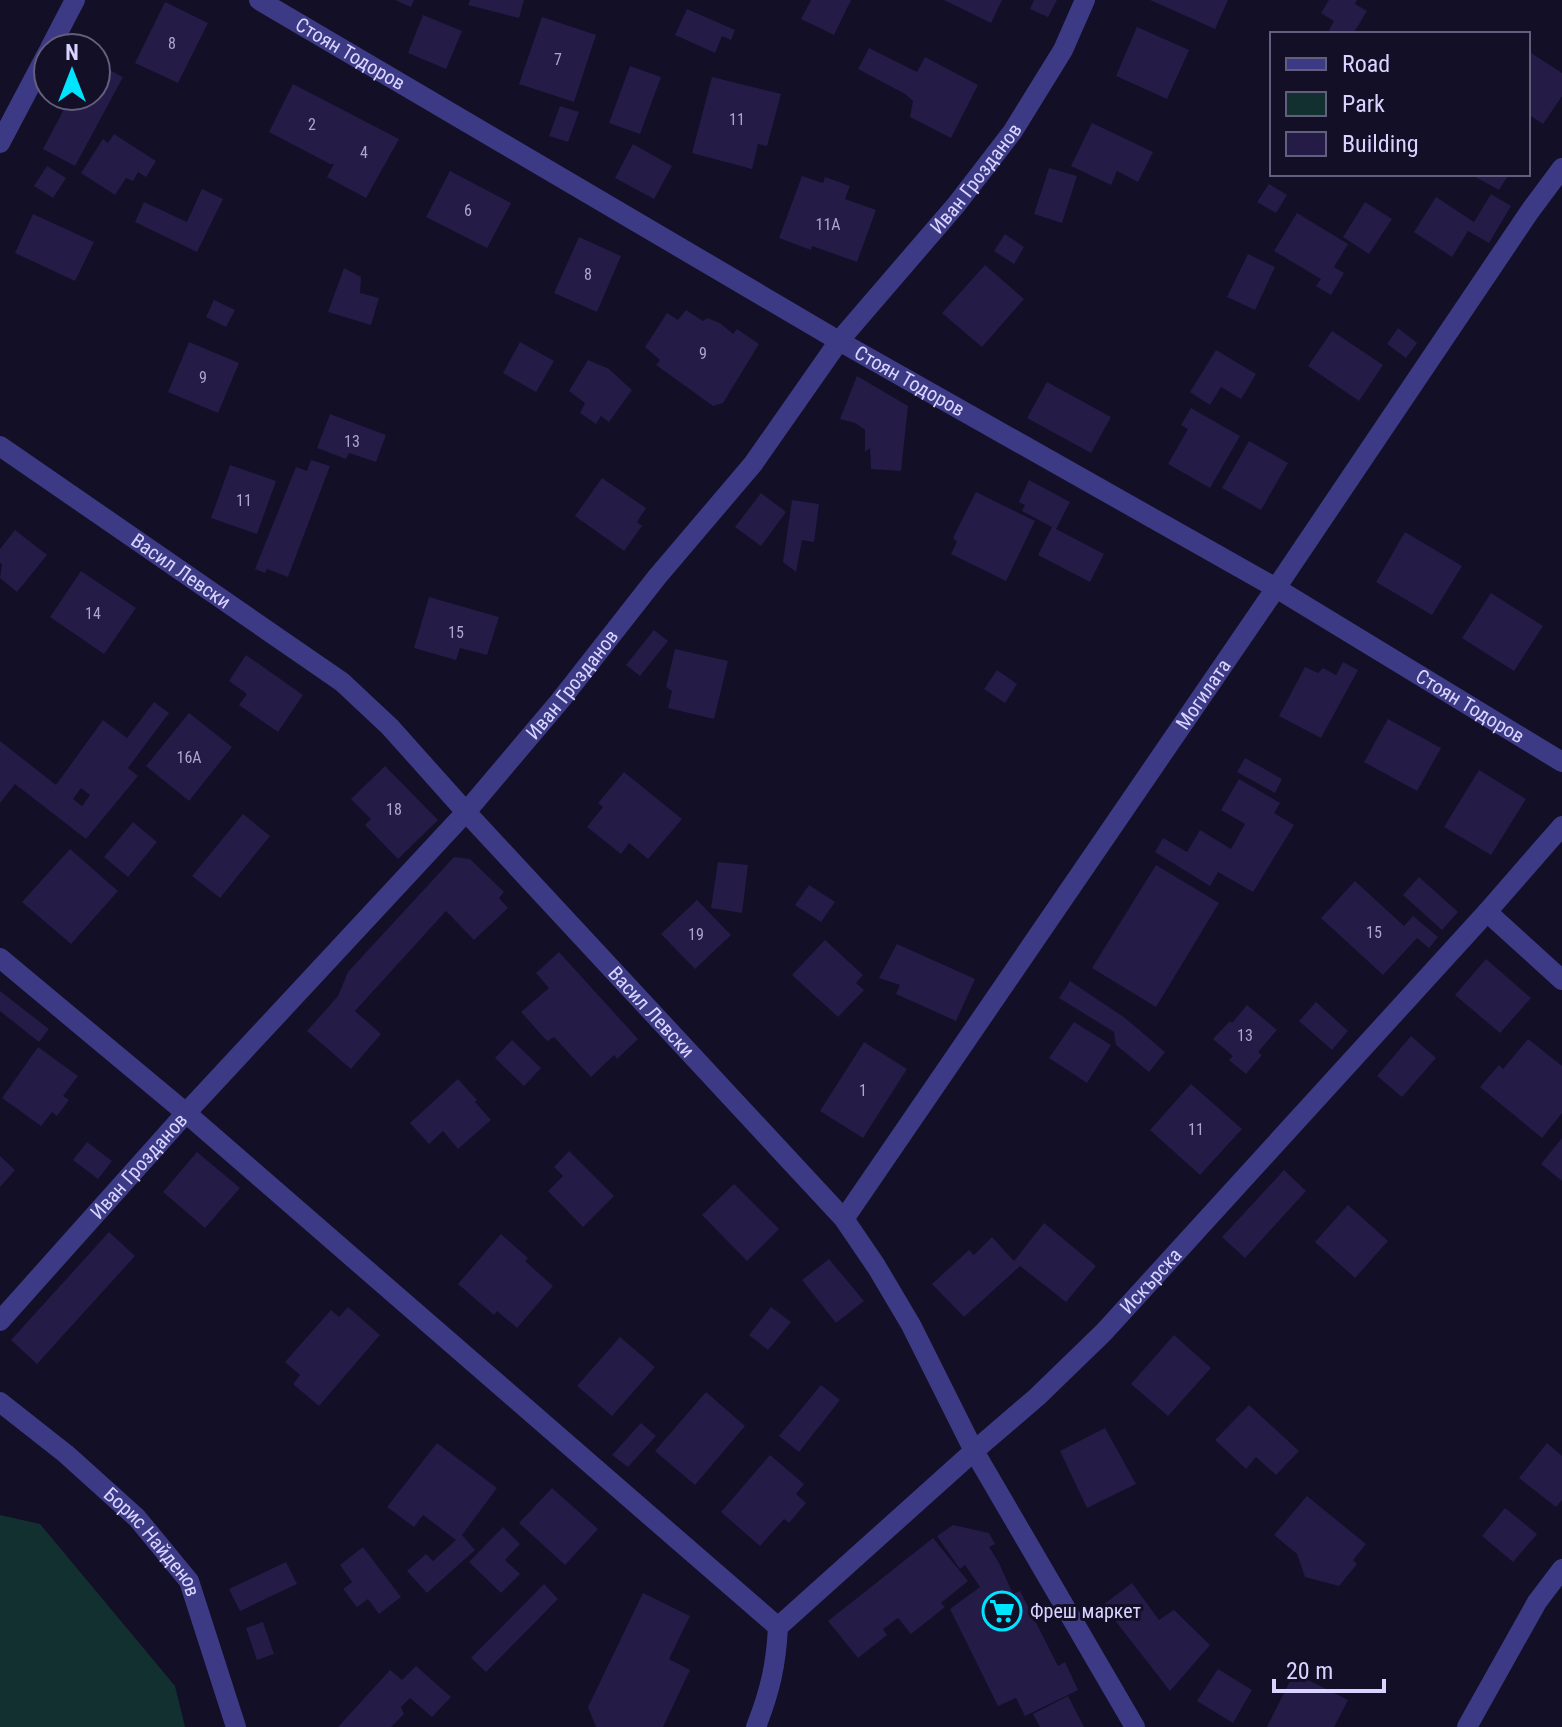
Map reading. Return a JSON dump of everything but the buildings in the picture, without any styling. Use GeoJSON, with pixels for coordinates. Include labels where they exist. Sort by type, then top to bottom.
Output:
{"type":"FeatureCollection","features":[{"type":"Feature","properties":{"kind":"street"},"geometry":{"type":"LineString","coordinates":[[58,32],[75,0]]}},
{"type":"Feature","properties":{"kind":"street","name":"Стоян Тодоров"},"geometry":{"type":"LineString","coordinates":[[259,0],[839,341],[1276,588],[1562,762]]}},
{"type":"Feature","properties":{"kind":"street","name":"Иван Грозданов"},"geometry":{"type":"LineString","coordinates":[[0,1321],[186,1113],[466,812],[559,702],[657,577],[753,464],[839,341],[956,205],[1013,131],[1063,50],[1085,0]]}},
{"type":"Feature","properties":{"kind":"street"},"geometry":{"type":"LineString","coordinates":[[0,143],[32,82]]}},
{"type":"Feature","properties":{"kind":"street","name":"Могилата"},"geometry":{"type":"LineString","coordinates":[[844,1219],[1562,168]]}},
{"type":"Feature","properties":{"kind":"street","name":"Васил Левски"},"geometry":{"type":"LineString","coordinates":[[0,446],[342,682],[390,727],[844,1219],[911,1325],[974,1451],[1135,1727]]}},
{"type":"Feature","properties":{"kind":"street","name":"Искърска"},"geometry":{"type":"LineString","coordinates":[[778,1627],[1037,1397],[1104,1332],[1562,826]]}},
{"type":"Feature","properties":{"kind":"street"},"geometry":{"type":"LineString","coordinates":[[1487,912],[1562,980]]}},
{"type":"Feature","properties":{"kind":"street"},"geometry":{"type":"LineString","coordinates":[[0,958],[186,1113],[778,1627],[776,1662],[756,1727]]}},
{"type":"Feature","properties":{"kind":"street","name":"Борис Найденов"},"geometry":{"type":"LineString","coordinates":[[0,1402],[66,1454],[137,1518],[189,1581],[236,1727]]}},
{"type":"Feature","properties":{"kind":"street"},"geometry":{"type":"LineString","coordinates":[[1467,1727],[1537,1602],[1562,1569]]}},
{"type":"Feature","properties":{"kind":"green space"},"geometry":{"type":"Polygon","coordinates":[[[0,1515],[40,1524],[175,1686],[185,1727],[0,1727],[0,1515]]]}},
{"type":"Feature","properties":{"kind":"place","name":"Фреш маркет"},"geometry":{"type":"Point","coordinates":[1002,1611]}}]}
